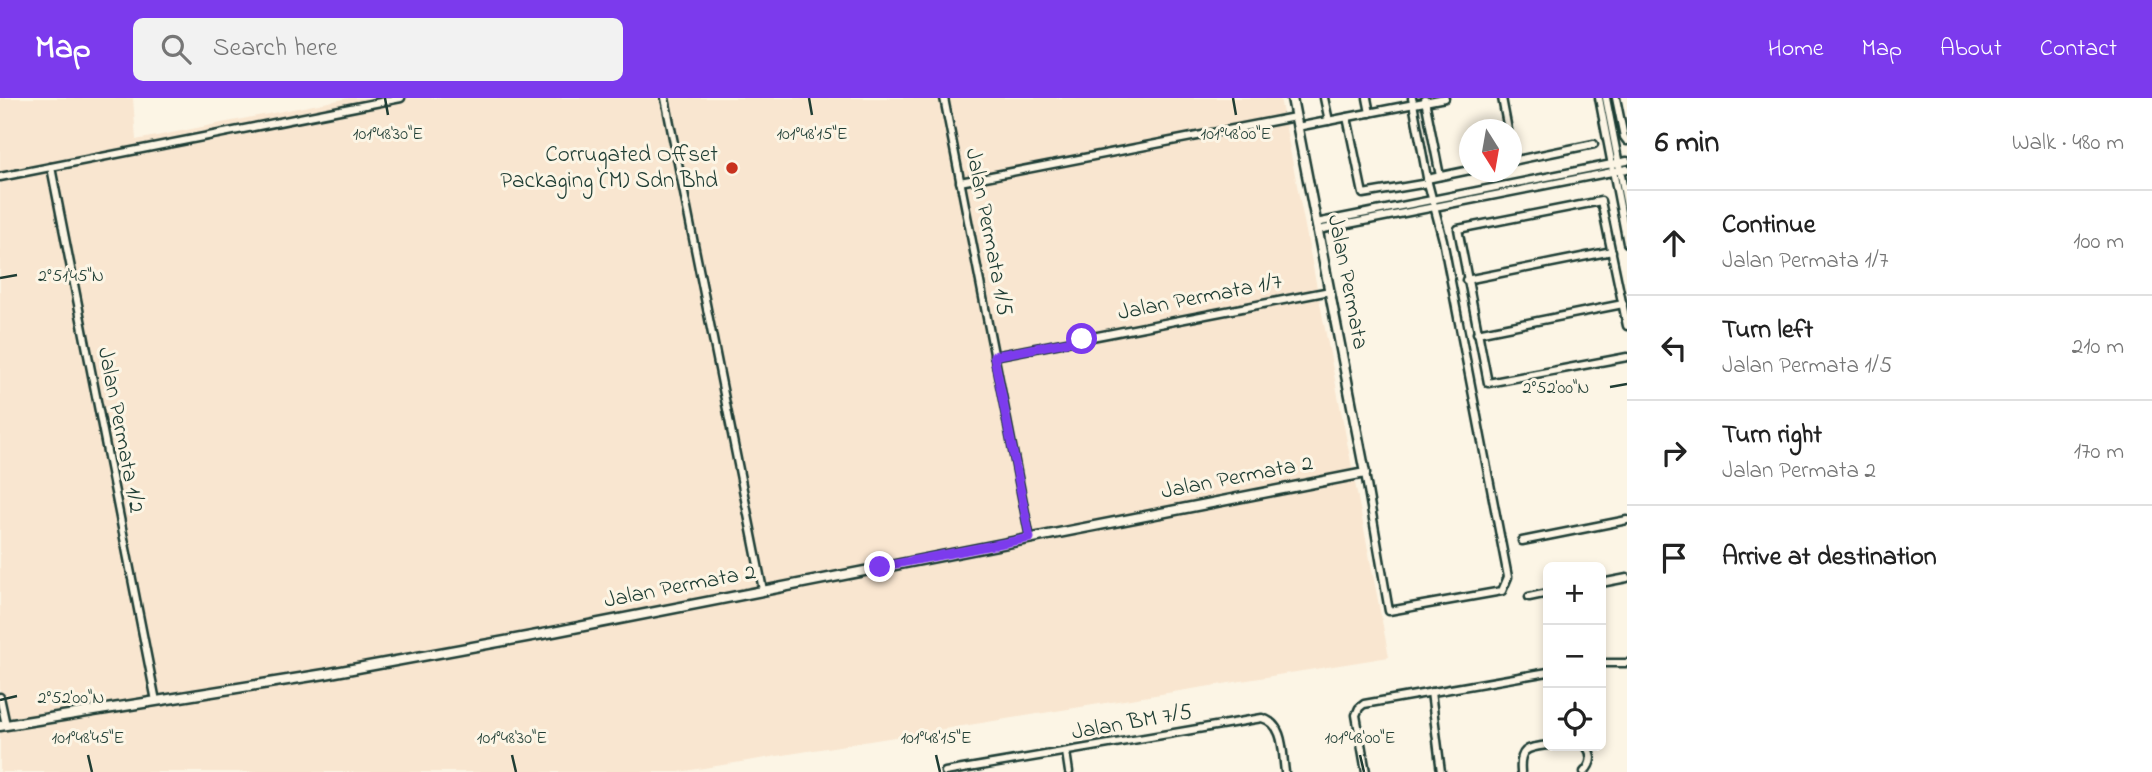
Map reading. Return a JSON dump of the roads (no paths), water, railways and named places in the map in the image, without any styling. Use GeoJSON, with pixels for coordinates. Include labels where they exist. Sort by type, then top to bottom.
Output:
{"type":"FeatureCollection","features":[{"type":"Feature","properties":{"kind":"street"},"geometry":{"type":"LineString","coordinates":[[0,177],[401,98]]}},
{"type":"Feature","properties":{"kind":"street"},"geometry":{"type":"LineString","coordinates":[[665,98],[763,590]]}},
{"type":"Feature","properties":{"kind":"street","name":"Jalan Permata 1/5"},"geometry":{"type":"LineString","coordinates":[[944,98],[1030,538]]}},
{"type":"Feature","properties":{"kind":"street","name":"Jalan Permata"},"geometry":{"type":"LineString","coordinates":[[1292,98],[1366,473]]}},
{"type":"Feature","properties":{"kind":"street"},"geometry":{"type":"LineString","coordinates":[[1324,98],[1329,121]]}},
{"type":"Feature","properties":{"kind":"street"},"geometry":{"type":"LineString","coordinates":[[1367,98],[1370,113]]}},
{"type":"Feature","properties":{"kind":"street"},"geometry":{"type":"LineString","coordinates":[[1297,127],[1370,113],[1413,101],[1445,98]]}},
{"type":"Feature","properties":{"kind":"street"},"geometry":{"type":"LineString","coordinates":[[1502,98],[1506,119]]}},
{"type":"Feature","properties":{"kind":"street"},"geometry":{"type":"LineString","coordinates":[[1599,98],[1619,169],[1627,243]]}},
{"type":"Feature","properties":{"kind":"street"},"geometry":{"type":"LineString","coordinates":[[1606,98],[1627,206]]}},
{"type":"Feature","properties":{"kind":"street"},"geometry":{"type":"LineString","coordinates":[[1616,98],[1627,141]]}},
{"type":"Feature","properties":{"kind":"street"},"geometry":{"type":"LineString","coordinates":[[1425,100],[1440,176]]}},
{"type":"Feature","properties":{"kind":"street"},"geometry":{"type":"LineString","coordinates":[[1366,473],[1390,611],[1502,591],[1508,577],[1413,101]]}},
{"type":"Feature","properties":{"kind":"street"},"geometry":{"type":"LineString","coordinates":[[960,182],[1295,117]]}},
{"type":"Feature","properties":{"kind":"street"},"geometry":{"type":"LineString","coordinates":[[1347,117],[1361,193],[1366,195],[1459,172]]}},
{"type":"Feature","properties":{"kind":"street"},"geometry":{"type":"LineString","coordinates":[[1522,158],[1594,144]]}},
{"type":"Feature","properties":{"kind":"street"},"geometry":{"type":"LineString","coordinates":[[1317,227],[1619,169],[1627,161]]}},
{"type":"Feature","properties":{"kind":"street","name":"Jalan Permata 1/2"},"geometry":{"type":"LineString","coordinates":[[51,167],[156,701]]}},
{"type":"Feature","properties":{"kind":"street"},"geometry":{"type":"LineString","coordinates":[[1627,326],[1603,204],[1598,200],[1461,227],[1457,231],[1486,381],[1490,384],[1627,357]]}},
{"type":"Feature","properties":{"kind":"street"},"geometry":{"type":"LineString","coordinates":[[1466,280],[1612,251]]}},
{"type":"Feature","properties":{"kind":"street","name":"Jalan Permata 1/7"},"geometry":{"type":"LineString","coordinates":[[994,356],[1330,291]]}},
{"type":"Feature","properties":{"kind":"street"},"geometry":{"type":"LineString","coordinates":[[1477,333],[1623,304]]}},
{"type":"Feature","properties":{"kind":"street","name":"Jalan Permata 2"},"geometry":{"type":"LineString","coordinates":[[3,726],[325,674],[1366,473]]}},
{"type":"Feature","properties":{"kind":"street"},"geometry":{"type":"LineString","coordinates":[[1521,541],[1627,520]]}},
{"type":"Feature","properties":{"kind":"street"},"geometry":{"type":"LineString","coordinates":[[1606,582],[1627,578]]}},
{"type":"Feature","properties":{"kind":"street"},"geometry":{"type":"LineString","coordinates":[[1529,597],[1543,594]]}},
{"type":"Feature","properties":{"kind":"street"},"geometry":{"type":"LineString","coordinates":[[1606,663],[1627,663]]}},
{"type":"Feature","properties":{"kind":"street"},"geometry":{"type":"LineString","coordinates":[[1366,772],[1358,738],[1356,715],[1359,708],[1368,703],[1543,673]]}},
{"type":"Feature","properties":{"kind":"street"},"geometry":{"type":"LineString","coordinates":[[1431,692],[1441,772]]}},
{"type":"Feature","properties":{"kind":"street"},"geometry":{"type":"LineString","coordinates":[[0,697],[3,726]]}},
{"type":"Feature","properties":{"kind":"street","name":"Jalan BM 7/5"},"geometry":{"type":"LineString","coordinates":[[945,772],[1262,718],[1269,721],[1279,732],[1285,772]]}},
{"type":"Feature","properties":{"kind":"street"},"geometry":{"type":"LineString","coordinates":[[1521,772],[1520,758],[1524,751],[1543,746]]}},
{"type":"Feature","properties":{"kind":"street"},"geometry":{"type":"LineString","coordinates":[[1584,772],[1590,765],[1588,751]]}},
{"type":"Feature","properties":{"kind":"street"},"geometry":{"type":"LineString","coordinates":[[1066,752],[1069,772]]}},
{"type":"Feature","properties":{"kind":"place","name":"Corrugated Offset Packaging (M) Sdn Bhd"},"geometry":{"type":"Point","coordinates":[732,168]}}]}
